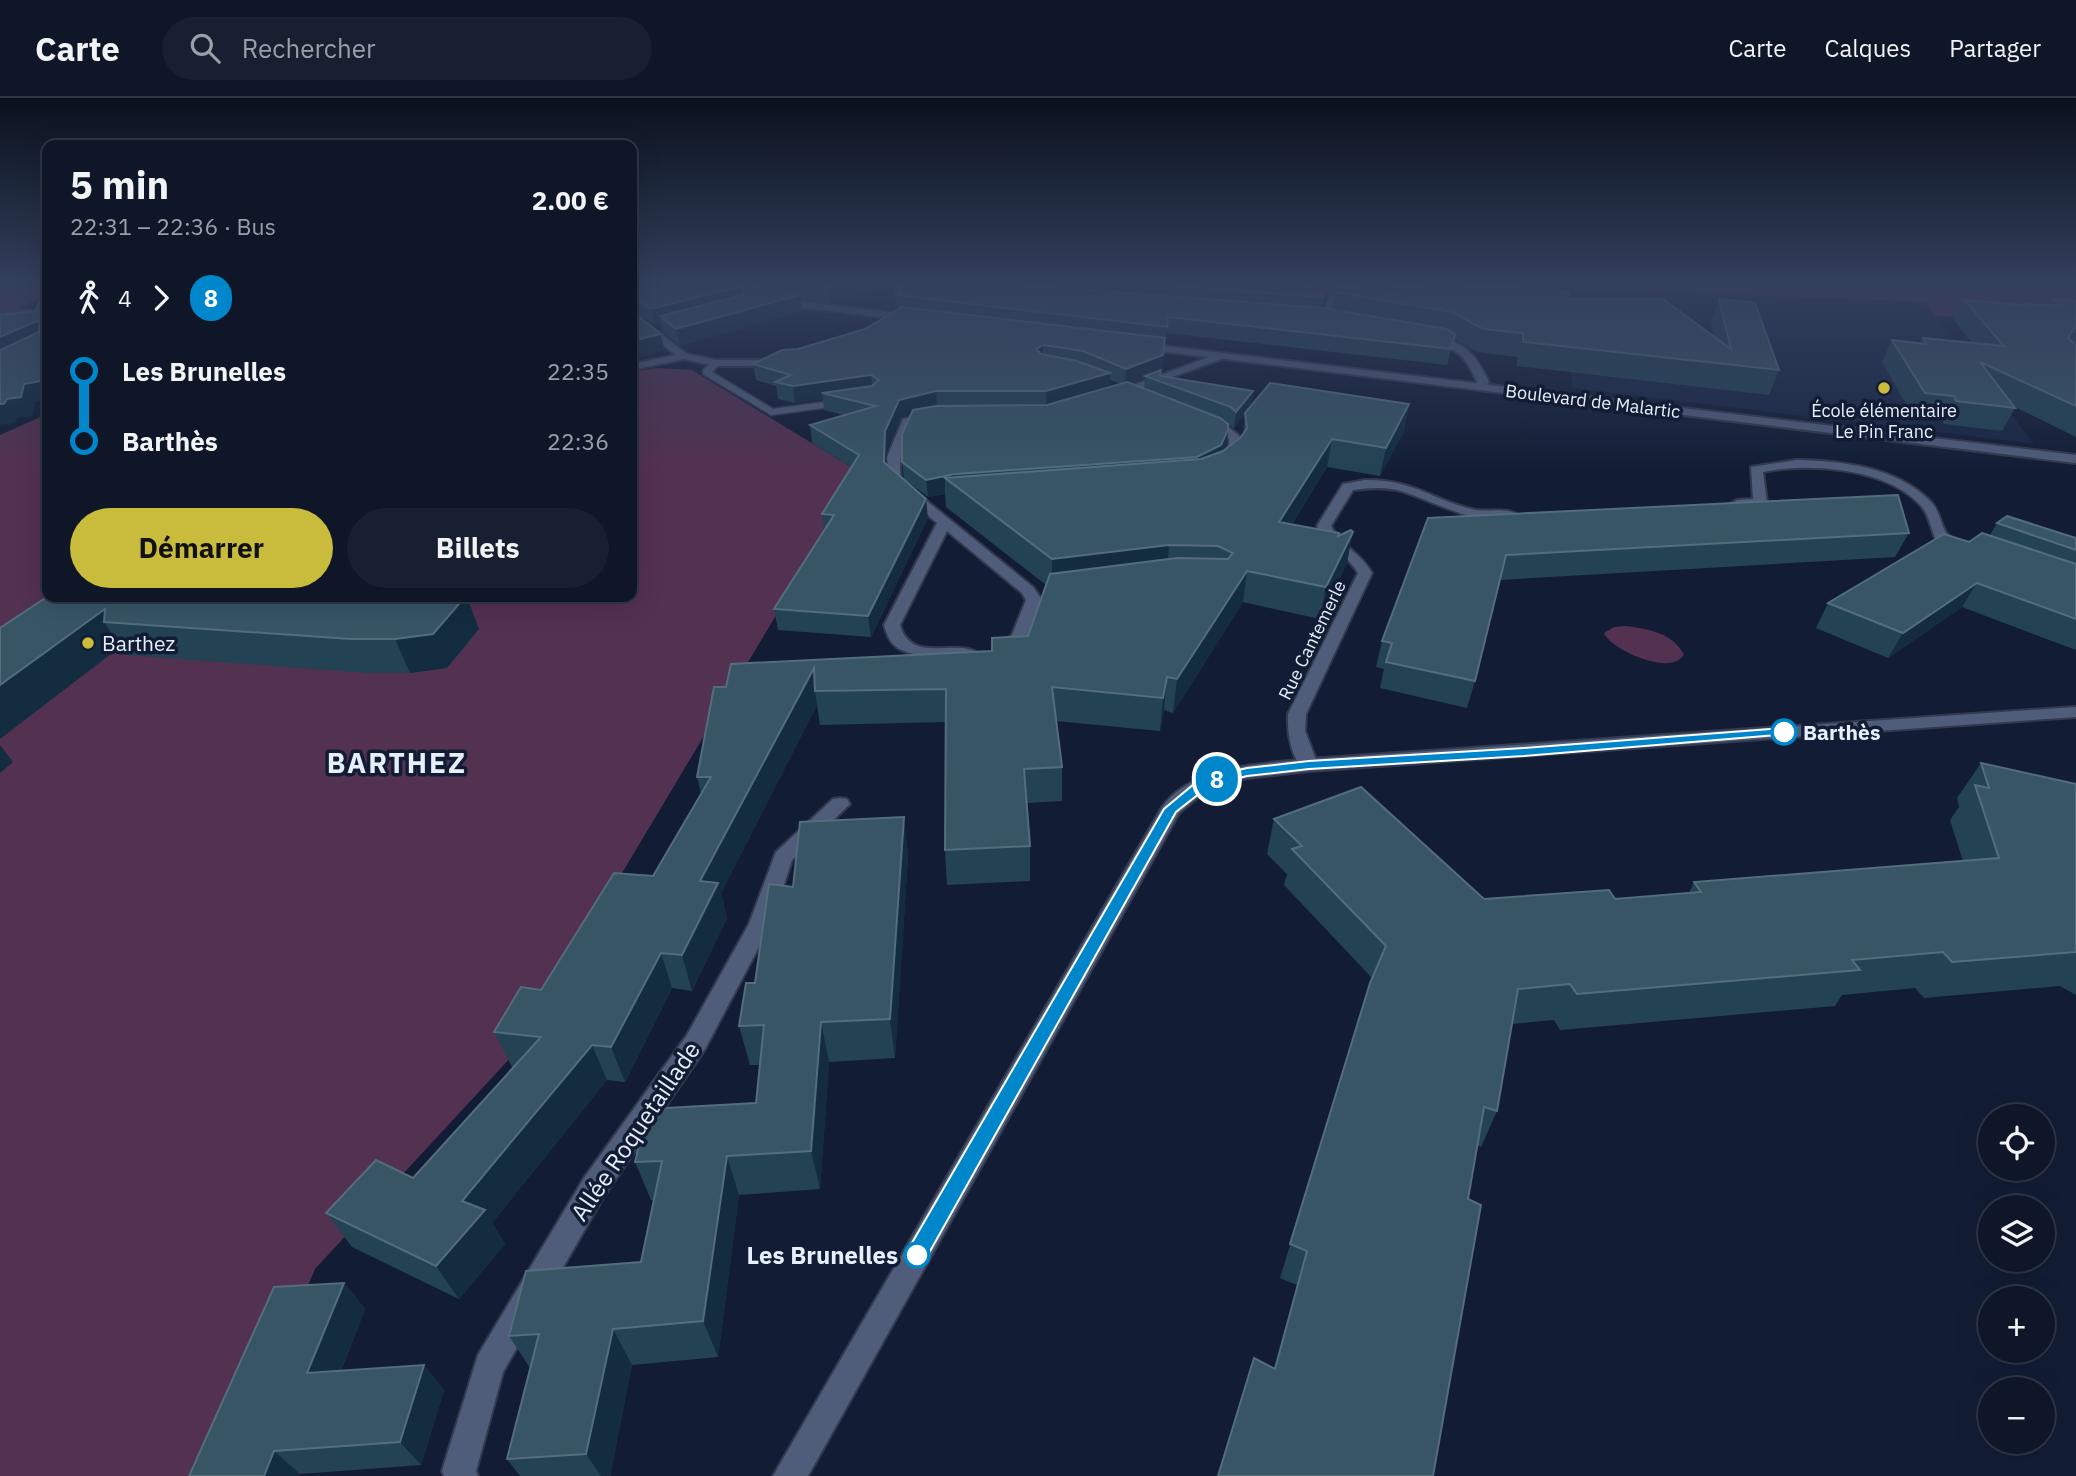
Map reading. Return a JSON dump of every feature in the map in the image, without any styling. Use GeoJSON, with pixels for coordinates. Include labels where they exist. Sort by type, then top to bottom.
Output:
{"type":"FeatureCollection","features":[{"type":"Feature","properties":{"kind":"street"},"geometry":{"type":"LineString","coordinates":[[668,344],[684,356],[716,363],[790,363]]}},
{"type":"Feature","properties":{"kind":"street","name":"Boulevard de Malartic"},"geometry":{"type":"LineString","coordinates":[[1125,344],[2076,459]]}},
{"type":"Feature","properties":{"kind":"street"},"geometry":{"type":"LineString","coordinates":[[1452,344],[1471,355],[1483,382],[1480,387]]}},
{"type":"Feature","properties":{"kind":"street"},"geometry":{"type":"LineString","coordinates":[[637,366],[684,356]]}},
{"type":"Feature","properties":{"kind":"street"},"geometry":{"type":"LineString","coordinates":[[1100,399],[1121,388],[1220,356]]}},
{"type":"Feature","properties":{"kind":"street"},"geometry":{"type":"LineString","coordinates":[[1121,388],[1151,400]]}},
{"type":"Feature","properties":{"kind":"street"},"geometry":{"type":"LineString","coordinates":[[944,523],[892,625],[893,634],[899,642],[916,651],[978,656],[1008,649],[1018,640],[1040,599],[895,481],[892,463],[896,443],[907,422],[928,416],[951,415]]}},
{"type":"Feature","properties":{"kind":"street"},"geometry":{"type":"LineString","coordinates":[[1187,415],[1239,435],[1235,453],[1220,474]]}},
{"type":"Feature","properties":{"kind":"street"},"geometry":{"type":"LineString","coordinates":[[1721,505],[1760,503],[1756,470],[1768,466],[1830,463],[1908,489],[1928,506],[1942,539],[1978,552]]}},
{"type":"Feature","properties":{"kind":"street","name":"Rue Cantemerle"},"geometry":{"type":"LineString","coordinates":[[1309,765],[1296,731],[1297,714],[1365,573],[1360,560],[1328,536],[1324,526],[1348,487],[1361,484],[1403,486],[1469,512],[1489,516],[1528,514]]}},
{"type":"Feature","properties":{"kind":"street"},"geometry":{"type":"LineString","coordinates":[[923,505],[945,500]]}},
{"type":"Feature","properties":{"kind":"street"},"geometry":{"type":"LineString","coordinates":[[790,1476],[1171,809],[1204,782],[1247,772],[1309,765],[2076,712]]}},
{"type":"Feature","properties":{"kind":"street","name":"Allée Roquetaillade"},"geometry":{"type":"LineString","coordinates":[[461,1476],[459,1471],[489,1366],[594,1187],[696,1042],[760,924],[783,857],[840,804]]}},
{"type":"Feature","properties":{"kind":"lane"},"geometry":{"type":"LineString","coordinates":[[716,363],[706,372],[771,412],[861,400]]}},
{"type":"Feature","properties":{"kind":"shaded area"},"geometry":{"type":"Polygon","coordinates":[[[1569,344],[1957,344],[2034,444],[1572,388],[1569,344]]]}},
{"type":"Feature","properties":{"kind":"shaded area"},"geometry":{"type":"Polygon","coordinates":[[[656,368],[692,370],[861,473],[514,1054],[315,1269],[227,1476],[0,1476],[0,435],[42,416],[42,602],[637,602],[637,371],[656,368]]]}},
{"type":"Feature","properties":{"kind":"shaded area"},"geometry":{"type":"Polygon","coordinates":[[[1626,626],[1667,637],[1684,655],[1675,662],[1666,663],[1646,660],[1624,651],[1604,633],[1614,627],[1626,626]]]}},
{"type":"Feature","properties":{"kind":"building"},"geometry":{"type":"Polygon","coordinates":[[[12,344],[42,344],[42,381],[24,384],[21,397],[7,399],[4,404],[0,404],[0,350],[12,344]]]}},
{"type":"Feature","properties":{"kind":"building"},"geometry":{"type":"Polygon","coordinates":[[[814,344],[1164,344],[1163,355],[1126,369],[1083,351],[1043,345],[1036,349],[1041,354],[1077,361],[1110,373],[1046,391],[936,391],[899,400],[885,431],[884,462],[926,499],[868,616],[774,609],[834,515],[822,514],[859,455],[810,425],[876,406],[822,393],[872,386],[879,380],[871,375],[793,386],[775,382],[791,375],[753,364],[782,350],[814,344]]]}},
{"type":"Feature","properties":{"kind":"building"},"geometry":{"type":"Polygon","coordinates":[[[1409,344],[1452,344],[1451,349],[1409,344]]]}},
{"type":"Feature","properties":{"kind":"building"},"geometry":{"type":"Polygon","coordinates":[[[1544,344],[1725,344],[1731,349],[1730,344],[1770,344],[1779,370],[1544,344]]]}},
{"type":"Feature","properties":{"kind":"building"},"geometry":{"type":"Polygon","coordinates":[[[1895,344],[1987,344],[2004,346],[2003,344],[2075,344],[2076,406],[1980,362],[2015,408],[1956,401],[1954,396],[1925,393],[1895,344]]]}},
{"type":"Feature","properties":{"kind":"building"},"geometry":{"type":"Polygon","coordinates":[[[1161,370],[1160,376],[1253,391],[1236,412],[1231,407],[1145,376],[1161,370]]]}},
{"type":"Feature","properties":{"kind":"building"},"geometry":{"type":"Polygon","coordinates":[[[1127,382],[1220,418],[1228,424],[1221,445],[1197,457],[955,474],[926,480],[902,462],[902,434],[913,410],[936,406],[1047,405],[1127,382]]]}},
{"type":"Feature","properties":{"kind":"building"},"geometry":{"type":"Polygon","coordinates":[[[1270,383],[1409,404],[1386,448],[1332,439],[1279,522],[1339,533],[1338,536],[1351,530],[1353,532],[1326,587],[1247,571],[1177,679],[1167,677],[1163,698],[1052,687],[1062,767],[1024,769],[1030,846],[945,850],[946,689],[815,691],[814,668],[700,881],[718,883],[682,955],[661,953],[611,1047],[592,1045],[462,1201],[485,1210],[436,1266],[326,1213],[376,1160],[413,1178],[541,1037],[494,1032],[521,987],[541,990],[614,873],[653,876],[711,777],[697,777],[714,687],[726,687],[731,664],[992,651],[992,638],[1028,636],[1050,574],[1177,558],[1228,559],[1233,553],[1218,546],[1169,545],[1052,559],[945,478],[1201,459],[1223,451],[1241,437],[1247,428],[1245,413],[1270,383]]]}},
{"type":"Feature","properties":{"kind":"building"},"geometry":{"type":"Polygon","coordinates":[[[1898,495],[1909,533],[1506,555],[1475,681],[1386,662],[1392,643],[1382,641],[1428,518],[1898,495]]]}},
{"type":"Feature","properties":{"kind":"building"},"geometry":{"type":"Polygon","coordinates":[[[2007,516],[2076,538],[2076,550],[1997,523],[2007,516]]]}},
{"type":"Feature","properties":{"kind":"building"},"geometry":{"type":"Polygon","coordinates":[[[1982,533],[2076,564],[2076,619],[1977,583],[1903,633],[1828,603],[1944,534],[1969,542],[1982,533]]]}},
{"type":"Feature","properties":{"kind":"building"},"geometry":{"type":"Polygon","coordinates":[[[42,600],[461,602],[433,634],[395,639],[351,639],[104,622],[105,609],[0,685],[0,628],[42,600]]]}},
{"type":"Feature","properties":{"kind":"building"},"geometry":{"type":"Polygon","coordinates":[[[1981,763],[2076,784],[2076,952],[1952,962],[1943,952],[1852,960],[1860,970],[1577,994],[1570,984],[1518,989],[1497,1111],[1484,1107],[1468,1199],[1481,1205],[1433,1476],[1218,1476],[1254,1358],[1275,1369],[1307,1251],[1290,1244],[1370,983],[1386,946],[1292,849],[1302,846],[1274,819],[1361,787],[1484,899],[1609,890],[1615,899],[1701,892],[1694,882],[1999,858],[1975,785],[1989,788],[1981,763]]]}},
{"type":"Feature","properties":{"kind":"building"},"geometry":{"type":"Polygon","coordinates":[[[904,817],[890,1019],[821,1022],[811,1151],[727,1156],[703,1321],[613,1329],[586,1454],[507,1459],[539,1334],[509,1336],[526,1271],[641,1262],[662,1161],[635,1162],[648,1109],[756,1103],[764,1025],[739,1026],[746,983],[755,983],[769,884],[793,887],[800,822],[904,817]]]}},
{"type":"Feature","properties":{"kind":"building"},"geometry":{"type":"Polygon","coordinates":[[[344,1283],[307,1373],[424,1365],[400,1442],[274,1451],[264,1476],[189,1476],[274,1287],[344,1283]]]}},
{"type":"Feature","properties":{"kind":"bus line","name":"8"},"geometry":{"type":"LineString","coordinates":[[917,1255],[1171,809],[1204,782],[1247,772],[1309,765],[1784,732]]}},
{"type":"Feature","properties":{"kind":"place","name":"École élémentaire Le Pin Franc"},"geometry":{"type":"Point","coordinates":[1884,388]}},
{"type":"Feature","properties":{"kind":"place","name":"Barthez"},"geometry":{"type":"Point","coordinates":[88,643]}},
{"type":"Feature","properties":{"kind":"place","name":"Barthès"},"geometry":{"type":"Point","coordinates":[1784,732]}},
{"type":"Feature","properties":{"kind":"place","name":"Les Brunelles"},"geometry":{"type":"Point","coordinates":[917,1255]}},
{"type":"Feature","properties":{"kind":"district","name":"BARTHEZ"},"geometry":{"type":"Point","coordinates":[397,762]}}]}
